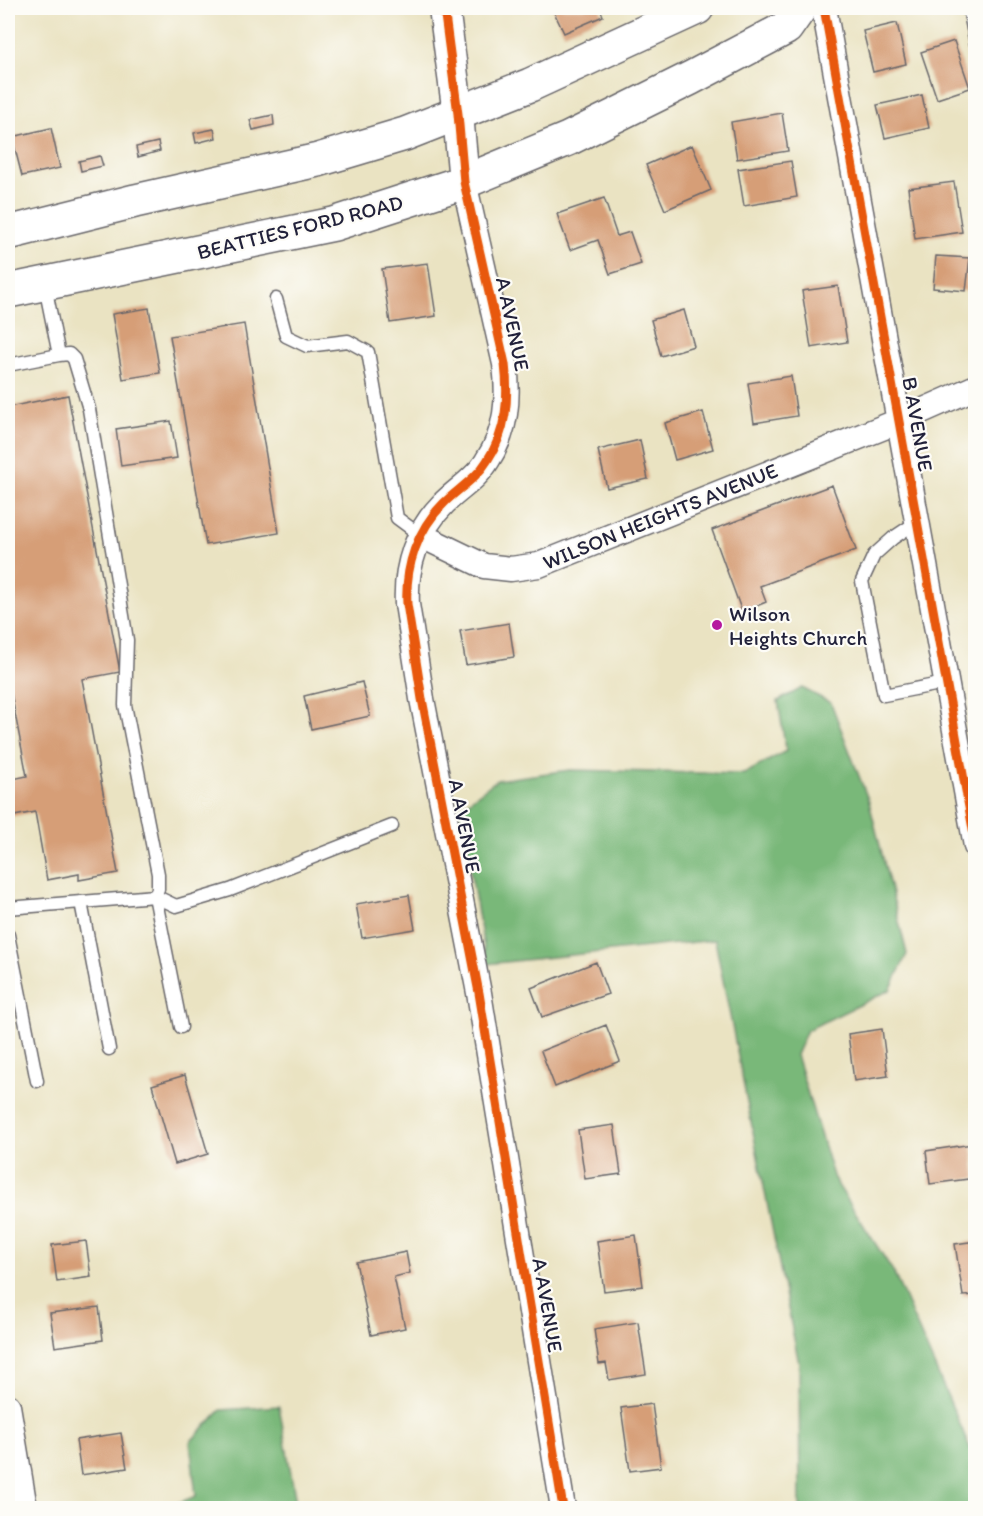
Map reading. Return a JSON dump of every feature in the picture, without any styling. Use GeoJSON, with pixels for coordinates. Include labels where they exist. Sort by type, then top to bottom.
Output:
{"type":"FeatureCollection","features":[{"type":"Feature","properties":{"kind":"main road"},"geometry":{"type":"LineString","coordinates":[[8,233],[135,201],[318,160],[387,140],[458,114],[578,64],[697,8]]}},
{"type":"Feature","properties":{"kind":"main road","name":"BEATTIES FORD ROAD"},"geometry":{"type":"LineString","coordinates":[[8,291],[334,224],[464,182],[568,139],[744,50],[786,28],[800,8]]}},
{"type":"Feature","properties":{"kind":"street"},"geometry":{"type":"LineString","coordinates":[[444,8],[458,114],[464,182]]}},
{"type":"Feature","properties":{"kind":"street","name":"B AVENUE"},"geometry":{"type":"LineString","coordinates":[[824,8],[975,846]]}},
{"type":"Feature","properties":{"kind":"street","name":"A AVENUE"},"geometry":{"type":"LineString","coordinates":[[464,182],[505,364],[507,406],[496,447],[486,463],[429,519],[420,535],[411,557],[406,588],[407,604],[422,699],[479,993],[563,1509]]}},
{"type":"Feature","properties":{"kind":"street","name":"WILSON HEIGHTS AVENUE"},"geometry":{"type":"LineString","coordinates":[[420,535],[484,566],[512,569],[539,565],[899,421],[975,387]]}},
{"type":"Feature","properties":{"kind":"street"},"geometry":{"type":"LineString","coordinates":[[8,1406],[25,1509]]}},
{"type":"Feature","properties":{"kind":"lane"},"geometry":{"type":"LineString","coordinates":[[972,13],[975,44]]}},
{"type":"Feature","properties":{"kind":"lane"},"geometry":{"type":"LineString","coordinates":[[44,283],[59,355]]}},
{"type":"Feature","properties":{"kind":"lane"},"geometry":{"type":"LineString","coordinates":[[276,299],[286,336],[307,346],[348,341],[368,352],[397,518],[420,535]]}},
{"type":"Feature","properties":{"kind":"lane"},"geometry":{"type":"LineString","coordinates":[[8,365],[69,354],[74,359],[89,410],[127,640],[125,705],[158,874],[158,889],[155,896],[181,1027]]}},
{"type":"Feature","properties":{"kind":"lane"},"geometry":{"type":"LineString","coordinates":[[917,522],[893,538],[874,555],[862,581],[884,695],[945,683]]}},
{"type":"Feature","properties":{"kind":"lane"},"geometry":{"type":"LineString","coordinates":[[8,908],[155,896],[176,906],[230,890],[392,826]]}},
{"type":"Feature","properties":{"kind":"lane"},"geometry":{"type":"LineString","coordinates":[[81,902],[109,1049]]}},
{"type":"Feature","properties":{"kind":"lane"},"geometry":{"type":"LineString","coordinates":[[8,935],[38,1080]]}},
{"type":"Feature","properties":{"kind":"green space"},"geometry":{"type":"Polygon","coordinates":[[[802,688],[831,703],[869,802],[907,954],[890,990],[807,1030],[796,1055],[834,1179],[893,1271],[975,1459],[975,1508],[800,1508],[799,1364],[715,940],[487,964],[459,808],[497,780],[570,770],[744,774],[786,751],[778,701],[802,688]]]}},
{"type":"Feature","properties":{"kind":"green space"},"geometry":{"type":"Polygon","coordinates":[[[279,1406],[297,1508],[165,1508],[196,1496],[190,1442],[221,1410],[279,1406]]]}},
{"type":"Feature","properties":{"kind":"building"},"geometry":{"type":"Polygon","coordinates":[[[552,8],[600,8],[603,16],[564,33],[552,8]]]}},
{"type":"Feature","properties":{"kind":"building"},"geometry":{"type":"Polygon","coordinates":[[[897,23],[906,64],[873,72],[863,31],[897,23]]]}},
{"type":"Feature","properties":{"kind":"building"},"geometry":{"type":"Polygon","coordinates":[[[954,41],[970,88],[937,99],[921,52],[954,41]]]}},
{"type":"Feature","properties":{"kind":"building"},"geometry":{"type":"Polygon","coordinates":[[[922,95],[929,128],[885,138],[877,105],[922,95]]]}},
{"type":"Feature","properties":{"kind":"building"},"geometry":{"type":"Polygon","coordinates":[[[782,113],[788,151],[737,159],[731,122],[782,113]]]}},
{"type":"Feature","properties":{"kind":"building"},"geometry":{"type":"Polygon","coordinates":[[[273,115],[274,125],[253,130],[250,120],[273,115]]]}},
{"type":"Feature","properties":{"kind":"building"},"geometry":{"type":"Polygon","coordinates":[[[51,128],[60,168],[22,176],[12,137],[51,128]]]}},
{"type":"Feature","properties":{"kind":"building"},"geometry":{"type":"Polygon","coordinates":[[[214,129],[216,138],[196,143],[194,133],[214,129]]]}},
{"type":"Feature","properties":{"kind":"building"},"geometry":{"type":"Polygon","coordinates":[[[158,142],[160,151],[138,157],[136,147],[158,142]]]}},
{"type":"Feature","properties":{"kind":"building"},"geometry":{"type":"Polygon","coordinates":[[[692,145],[711,190],[665,210],[646,165],[692,145]]]}},
{"type":"Feature","properties":{"kind":"building"},"geometry":{"type":"Polygon","coordinates":[[[100,156],[103,166],[81,171],[79,161],[100,156]]]}},
{"type":"Feature","properties":{"kind":"building"},"geometry":{"type":"Polygon","coordinates":[[[791,161],[797,197],[744,206],[738,169],[791,161]]]}},
{"type":"Feature","properties":{"kind":"building"},"geometry":{"type":"Polygon","coordinates":[[[954,182],[962,232],[915,239],[908,188],[954,182]]]}},
{"type":"Feature","properties":{"kind":"building"},"geometry":{"type":"Polygon","coordinates":[[[604,198],[617,236],[630,232],[641,264],[610,274],[598,240],[570,250],[557,214],[604,198]]]}},
{"type":"Feature","properties":{"kind":"building"},"geometry":{"type":"Polygon","coordinates":[[[936,256],[970,258],[966,291],[933,288],[936,256]]]}},
{"type":"Feature","properties":{"kind":"building"},"geometry":{"type":"Polygon","coordinates":[[[428,263],[436,316],[390,323],[382,269],[428,263]]]}},
{"type":"Feature","properties":{"kind":"building"},"geometry":{"type":"Polygon","coordinates":[[[838,286],[847,342],[811,348],[802,291],[838,286]]]}},
{"type":"Feature","properties":{"kind":"building"},"geometry":{"type":"Polygon","coordinates":[[[149,308],[160,373],[123,379],[112,314],[149,308]]]}},
{"type":"Feature","properties":{"kind":"building"},"geometry":{"type":"Polygon","coordinates":[[[684,310],[694,346],[661,356],[651,320],[684,310]]]}},
{"type":"Feature","properties":{"kind":"building"},"geometry":{"type":"Polygon","coordinates":[[[244,324],[279,533],[206,545],[170,336],[244,324]]]}},
{"type":"Feature","properties":{"kind":"building"},"geometry":{"type":"Polygon","coordinates":[[[791,376],[797,416],[754,423],[748,383],[791,376]]]}},
{"type":"Feature","properties":{"kind":"building"},"geometry":{"type":"Polygon","coordinates":[[[68,395],[120,672],[82,679],[118,873],[79,880],[79,874],[47,880],[35,812],[9,817],[8,811],[8,780],[27,776],[8,677],[8,407],[68,395]]]}},
{"type":"Feature","properties":{"kind":"building"},"geometry":{"type":"Polygon","coordinates":[[[703,412],[713,449],[675,460],[665,423],[703,412]]]}},
{"type":"Feature","properties":{"kind":"building"},"geometry":{"type":"Polygon","coordinates":[[[171,421],[177,458],[121,466],[116,429],[171,421]]]}},
{"type":"Feature","properties":{"kind":"building"},"geometry":{"type":"Polygon","coordinates":[[[640,440],[648,479],[607,488],[598,450],[640,440]]]}},
{"type":"Feature","properties":{"kind":"building"},"geometry":{"type":"Polygon","coordinates":[[[832,485],[856,550],[760,586],[766,602],[742,612],[712,530],[832,485]]]}},
{"type":"Feature","properties":{"kind":"building"},"geometry":{"type":"Polygon","coordinates":[[[509,623],[514,657],[466,665],[460,631],[509,623]]]}},
{"type":"Feature","properties":{"kind":"building"},"geometry":{"type":"Polygon","coordinates":[[[362,682],[370,716],[311,729],[304,696],[362,682]]]}},
{"type":"Feature","properties":{"kind":"building"},"geometry":{"type":"Polygon","coordinates":[[[409,895],[415,929],[362,938],[356,904],[409,895]]]}},
{"type":"Feature","properties":{"kind":"building"},"geometry":{"type":"Polygon","coordinates":[[[596,962],[608,994],[542,1017],[531,988],[596,962]]]}},
{"type":"Feature","properties":{"kind":"building"},"geometry":{"type":"Polygon","coordinates":[[[606,1025],[620,1061],[555,1087],[541,1051],[606,1025]]]}},
{"type":"Feature","properties":{"kind":"building"},"geometry":{"type":"Polygon","coordinates":[[[882,1029],[888,1076],[854,1081],[848,1034],[882,1029]]]}},
{"type":"Feature","properties":{"kind":"building"},"geometry":{"type":"Polygon","coordinates":[[[185,1075],[208,1154],[175,1164],[152,1085],[185,1075]]]}},
{"type":"Feature","properties":{"kind":"building"},"geometry":{"type":"Polygon","coordinates":[[[614,1125],[621,1174],[585,1179],[578,1130],[614,1125]]]}},
{"type":"Feature","properties":{"kind":"building"},"geometry":{"type":"Polygon","coordinates":[[[972,1144],[976,1178],[930,1184],[926,1151],[972,1144]]]}},
{"type":"Feature","properties":{"kind":"building"},"geometry":{"type":"Polygon","coordinates":[[[636,1235],[643,1286],[604,1291],[597,1241],[636,1235]]]}},
{"type":"Feature","properties":{"kind":"building"},"geometry":{"type":"Polygon","coordinates":[[[86,1241],[91,1277],[57,1282],[52,1245],[86,1241]]]}},
{"type":"Feature","properties":{"kind":"building"},"geometry":{"type":"Polygon","coordinates":[[[976,1241],[976,1295],[963,1296],[955,1244],[976,1241]]]}},
{"type":"Feature","properties":{"kind":"building"},"geometry":{"type":"Polygon","coordinates":[[[406,1252],[410,1273],[394,1277],[405,1328],[371,1335],[356,1262],[406,1252]]]}},
{"type":"Feature","properties":{"kind":"building"},"geometry":{"type":"Polygon","coordinates":[[[99,1307],[103,1340],[55,1347],[50,1313],[99,1307]]]}},
{"type":"Feature","properties":{"kind":"building"},"geometry":{"type":"Polygon","coordinates":[[[638,1322],[646,1374],[609,1380],[606,1363],[599,1364],[594,1329],[638,1322]]]}},
{"type":"Feature","properties":{"kind":"building"},"geometry":{"type":"Polygon","coordinates":[[[652,1404],[661,1467],[630,1471],[621,1408],[652,1404]]]}},
{"type":"Feature","properties":{"kind":"building"},"geometry":{"type":"Polygon","coordinates":[[[121,1433],[127,1468],[81,1475],[76,1440],[121,1433]]]}},
{"type":"Feature","properties":{"kind":"building"},"geometry":{"type":"Polygon","coordinates":[[[669,1505],[670,1508],[654,1508],[654,1507],[669,1505]]]}},
{"type":"Feature","properties":{"kind":"cycle path"},"geometry":{"type":"LineString","coordinates":[[444,8],[458,114],[464,182],[505,364],[507,389],[503,426],[494,450],[478,473],[449,498],[435,514],[420,537],[408,576],[407,604],[422,699],[479,993],[563,1508]]}},
{"type":"Feature","properties":{"kind":"cycle path"},"geometry":{"type":"LineString","coordinates":[[824,8],[976,846]]}},
{"type":"Feature","properties":{"kind":"place","name":"Wilson Heights Church"},"geometry":{"type":"Point","coordinates":[717,625]}}]}
